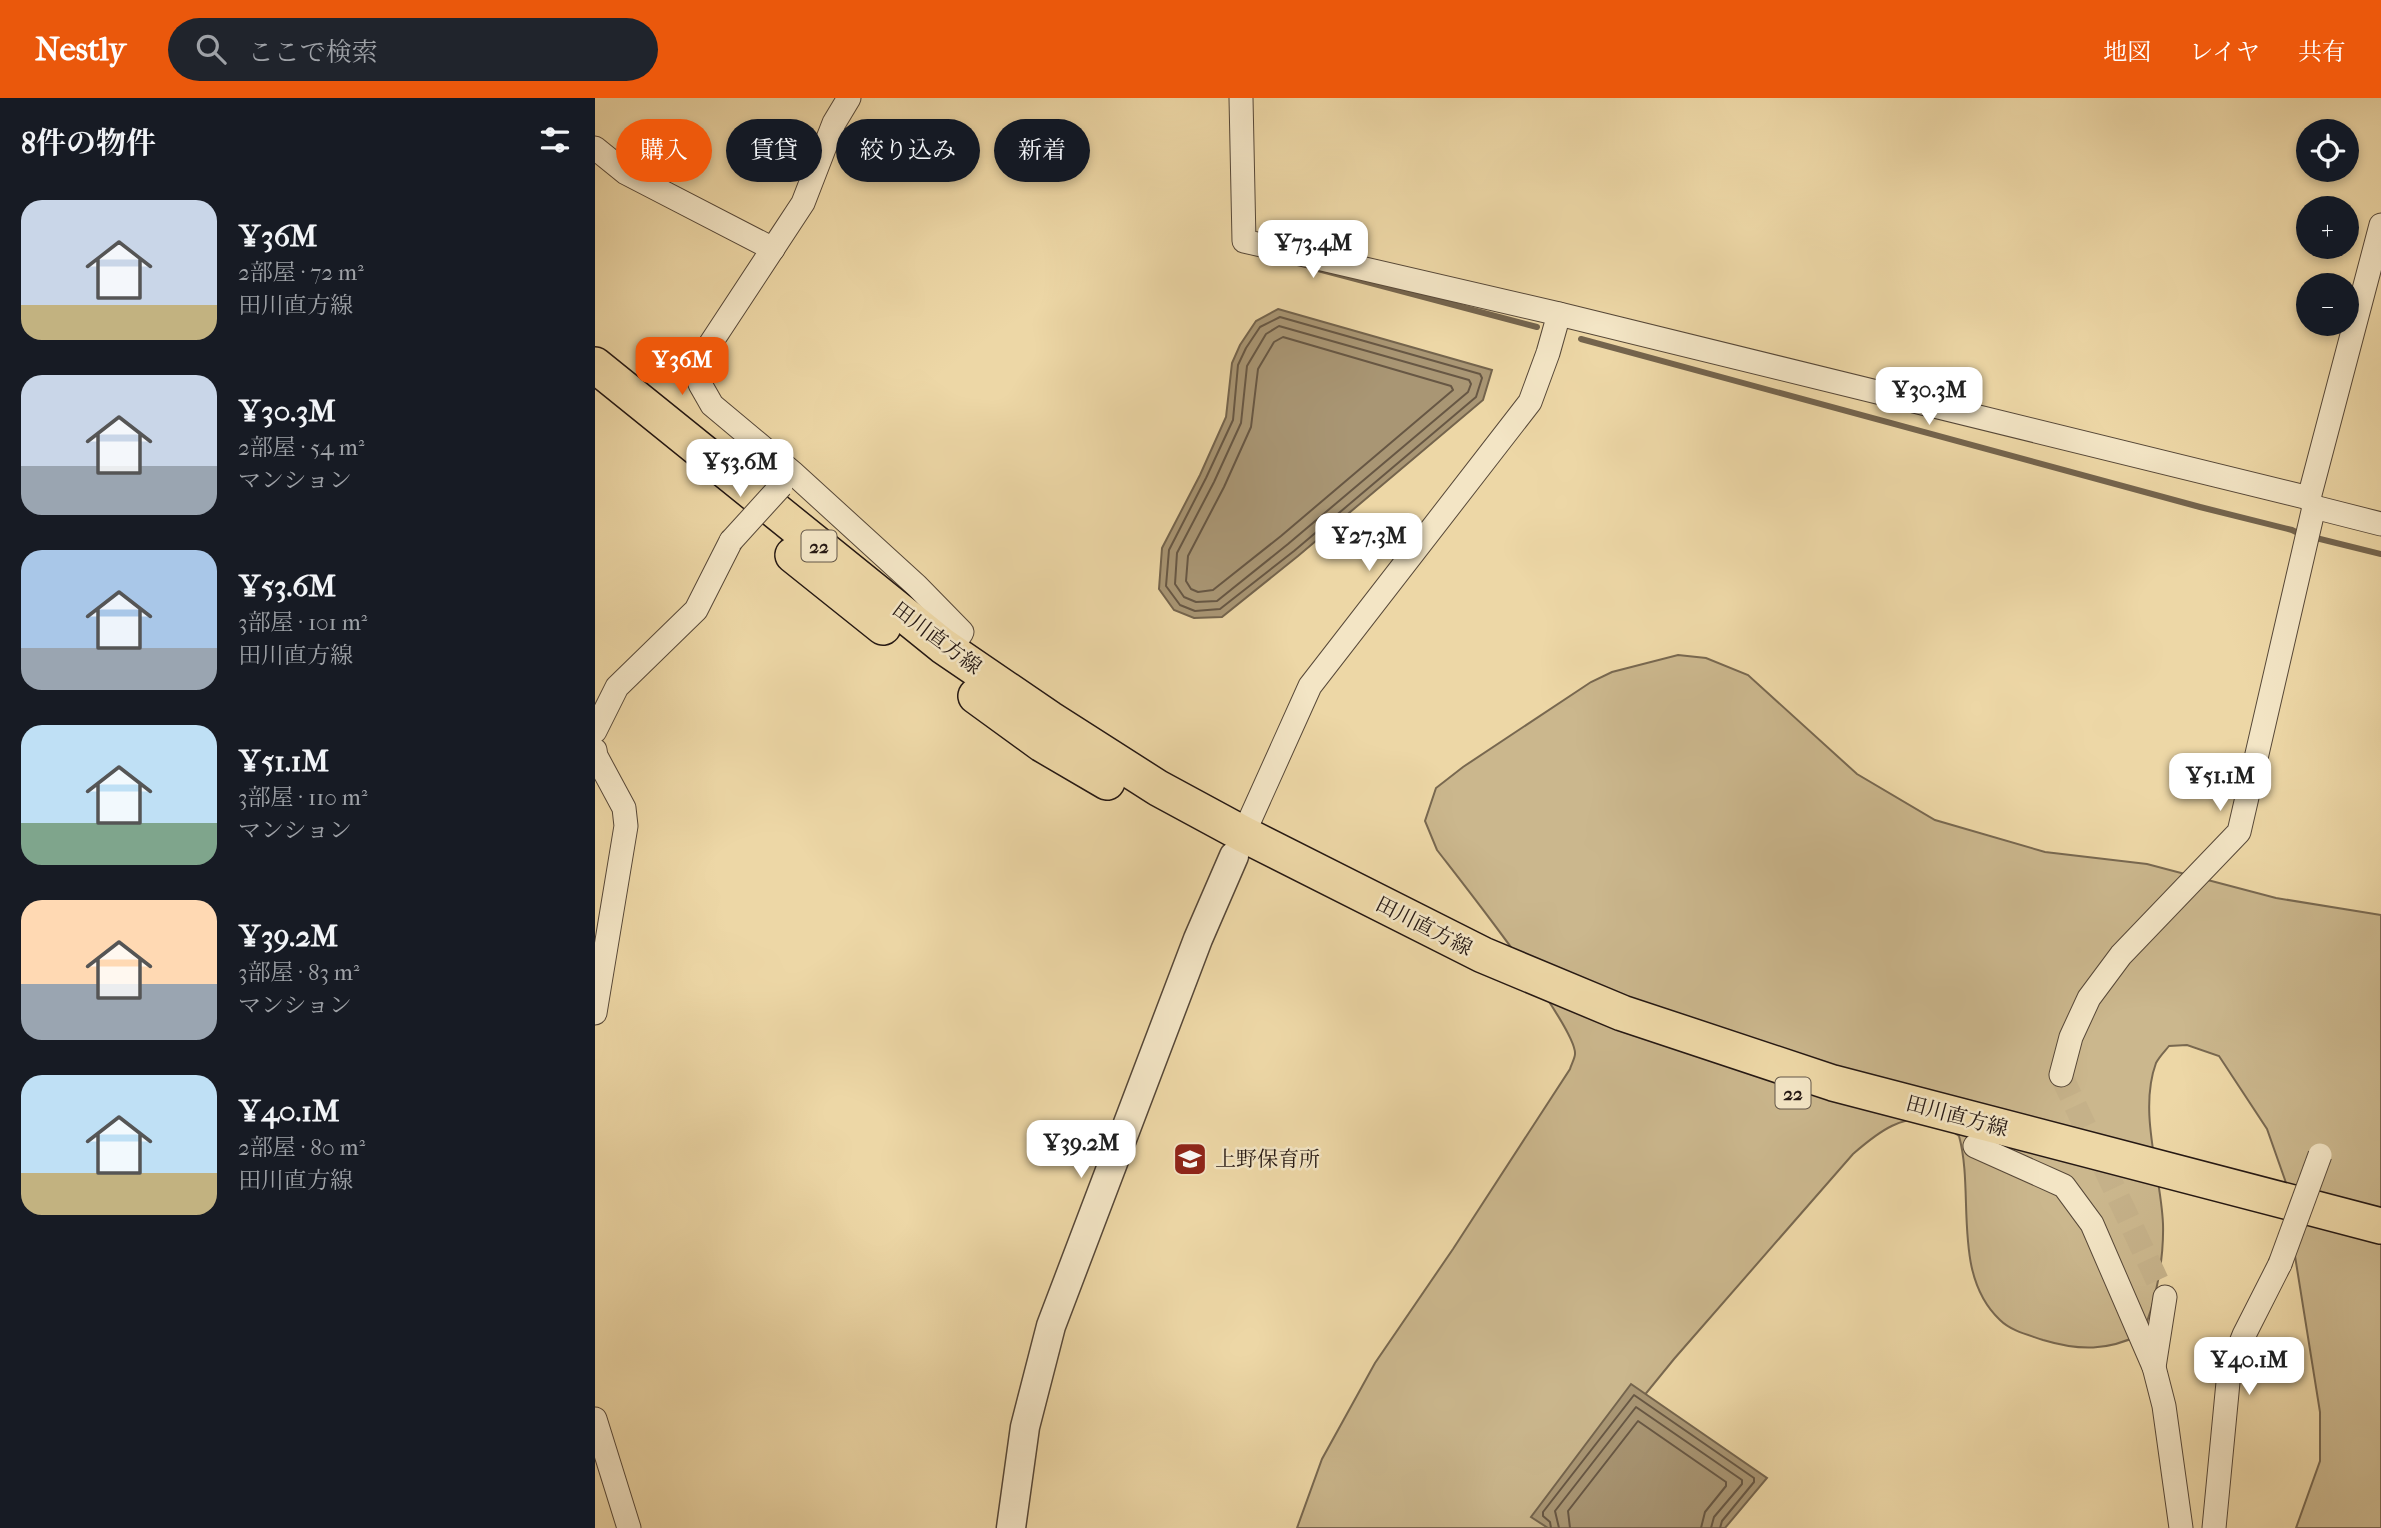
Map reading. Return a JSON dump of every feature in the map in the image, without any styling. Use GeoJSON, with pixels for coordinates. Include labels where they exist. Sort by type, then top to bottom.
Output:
{"type":"FeatureCollection","features":[{"type":"Feature","properties":{"kind":"main road","name":"田川直方線"},"geometry":{"type":"LineString","coordinates":[[595,365],[950,650],[1046,731]]}},
{"type":"Feature","properties":{"kind":"main road","name":"田川直方線"},"geometry":{"type":"LineString","coordinates":[[595,393],[839,593],[1046,731],[1151,796],[1501,988],[1698,1061],[1825,1104],[1975,1146],[2381,1249]]}},
{"type":"Feature","properties":{"kind":"main road","name":"田川直方線"},"geometry":{"type":"LineString","coordinates":[[1238,845],[1483,955],[1622,1013],[1833,1083],[2381,1226]]}},
{"type":"Feature","properties":{"kind":"street"},"geometry":{"type":"LineString","coordinates":[[849,98],[834,122],[803,203],[701,358],[700,384],[712,405],[787,479],[917,586],[962,632],[950,650]]}},
{"type":"Feature","properties":{"kind":"street"},"geometry":{"type":"LineString","coordinates":[[1241,98],[1244,241],[1559,314],[2312,502],[2381,524]]}},
{"type":"Feature","properties":{"kind":"street"},"geometry":{"type":"LineString","coordinates":[[595,148],[626,173],[772,249]]}},
{"type":"Feature","properties":{"kind":"street"},"geometry":{"type":"LineString","coordinates":[[2061,1075],[2071,1037],[2089,998],[2121,955],[2239,832],[2312,502],[2381,225]]}},
{"type":"Feature","properties":{"kind":"street"},"geometry":{"type":"LineString","coordinates":[[1011,1528],[1025,1427],[1051,1326],[1198,939],[1238,845],[1310,686],[1530,402],[1559,314]]}},
{"type":"Feature","properties":{"kind":"street"},"geometry":{"type":"LineString","coordinates":[[595,731],[617,687],[696,610],[731,541],[787,479]]}},
{"type":"Feature","properties":{"kind":"street"},"geometry":{"type":"LineString","coordinates":[[595,750],[624,808],[626,827],[595,1013]]}},
{"type":"Feature","properties":{"kind":"street"},"geometry":{"type":"LineString","coordinates":[[1975,1146],[2064,1186],[2092,1224],[2154,1367],[2164,1406],[2181,1528]]}},
{"type":"Feature","properties":{"kind":"street"},"geometry":{"type":"LineString","coordinates":[[2214,1528],[2229,1372],[2280,1264],[2320,1155]]}},
{"type":"Feature","properties":{"kind":"street"},"geometry":{"type":"LineString","coordinates":[[2154,1367],[2165,1297]]}},
{"type":"Feature","properties":{"kind":"street"},"geometry":{"type":"LineString","coordinates":[[595,1419],[629,1528]]}},
{"type":"Feature","properties":{"kind":"shaded area"},"geometry":{"type":"Polygon","coordinates":[[[1678,655],[1706,658],[1748,675],[1857,774],[1935,820],[2045,852],[2147,864],[2276,898],[2381,915],[2381,1528],[2296,1528],[2320,1461],[2320,1412],[2291,1231],[2292,1207],[2267,1129],[2219,1056],[2187,1045],[2169,1046],[2156,1063],[2151,1082],[2150,1122],[2163,1237],[2155,1295],[2142,1334],[2105,1346],[2069,1346],[2026,1334],[2000,1320],[1985,1301],[1975,1280],[1967,1232],[1959,1136],[1942,1124],[1915,1119],[1892,1126],[1853,1154],[1674,1359],[1634,1408],[1566,1528],[1297,1528],[1322,1459],[1375,1363],[1453,1249],[1570,1069],[1575,1056],[1571,1039],[1538,985],[1437,850],[1425,821],[1436,788],[1591,682],[1612,672],[1678,655]]]}},
{"type":"Feature","properties":{"kind":"water"},"geometry":{"type":"Polygon","coordinates":[[[1278,309],[1492,370],[1483,400],[1298,556],[1222,617],[1194,618],[1174,610],[1159,589],[1162,548],[1226,417],[1232,363],[1240,345],[1256,321],[1278,309]]]}},
{"type":"Feature","properties":{"kind":"water"},"geometry":{"type":"Polygon","coordinates":[[[1631,1384],[1767,1478],[1725,1528],[1548,1528],[1531,1517],[1631,1384]]]}},
{"type":"Feature","properties":{"kind":"waterway"},"geometry":{"type":"LineString","coordinates":[[1318,269],[1537,327]]}},
{"type":"Feature","properties":{"kind":"waterway"},"geometry":{"type":"LineString","coordinates":[[1581,339],[2292,530],[2302,535]]}},
{"type":"Feature","properties":{"kind":"waterway"},"geometry":{"type":"LineString","coordinates":[[2312,537],[2381,554]]}},
{"type":"Feature","properties":{"kind":"tunnel"},"geometry":{"type":"LineString","coordinates":[[2061,1075],[2165,1297]]}},
{"type":"Feature","properties":{"kind":"place","name":"上野保育所"},"geometry":{"type":"Point","coordinates":[1190,1159]}}]}
